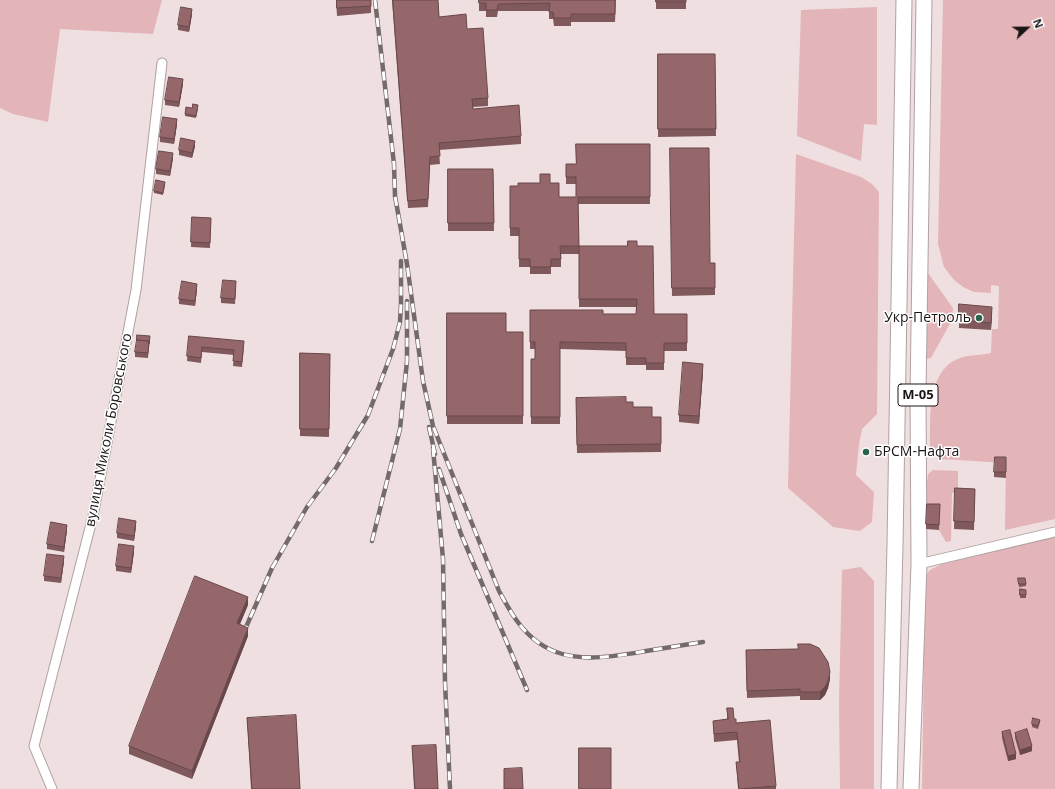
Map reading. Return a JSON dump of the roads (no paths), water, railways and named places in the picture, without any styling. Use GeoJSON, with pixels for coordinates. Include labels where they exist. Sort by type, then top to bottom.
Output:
{"type":"FeatureCollection","features":[{"type":"Feature","properties":{"kind":"main road","name":"М-05"},"geometry":{"type":"LineString","coordinates":[[889,789],[895,545],[904,0]]}},
{"type":"Feature","properties":{"kind":"main road","name":"М-05"},"geometry":{"type":"LineString","coordinates":[[911,789],[919,564],[918,448],[924,0]]}},
{"type":"Feature","properties":{"kind":"street","name":"вулиця Миколи Боровського"},"geometry":{"type":"LineString","coordinates":[[52,789],[34,746],[93,516],[136,290],[162,63]]}},
{"type":"Feature","properties":{"kind":"street"},"geometry":{"type":"LineString","coordinates":[[919,564],[1055,532]]}},
{"type":"Feature","properties":{"kind":"railway"},"geometry":{"type":"LineString","coordinates":[[375,0],[394,164],[395,196],[407,264],[423,381],[433,426],[499,591],[511,613],[532,638],[551,650],[564,654],[577,657],[605,657],[703,642]]}},
{"type":"Feature","properties":{"kind":"railway"},"geometry":{"type":"LineString","coordinates":[[243,634],[272,568],[307,507],[336,468],[368,415],[393,349],[400,322],[401,261]]}},
{"type":"Feature","properties":{"kind":"railway"},"geometry":{"type":"LineString","coordinates":[[372,541],[400,429],[407,361],[407,301]]}},
{"type":"Feature","properties":{"kind":"railway"},"geometry":{"type":"LineString","coordinates":[[429,427],[435,454]]}},
{"type":"Feature","properties":{"kind":"railway"},"geometry":{"type":"LineString","coordinates":[[433,448],[443,559],[445,682],[450,789]]}},
{"type":"Feature","properties":{"kind":"railway"},"geometry":{"type":"LineString","coordinates":[[439,469],[461,534],[527,690]]}},
{"type":"Feature","properties":{"kind":"place","name":"Укр-Петроль"},"geometry":{"type":"Point","coordinates":[979,318]}},
{"type":"Feature","properties":{"kind":"place","name":"БРСМ-Нафта"},"geometry":{"type":"Point","coordinates":[866,452]}}]}
